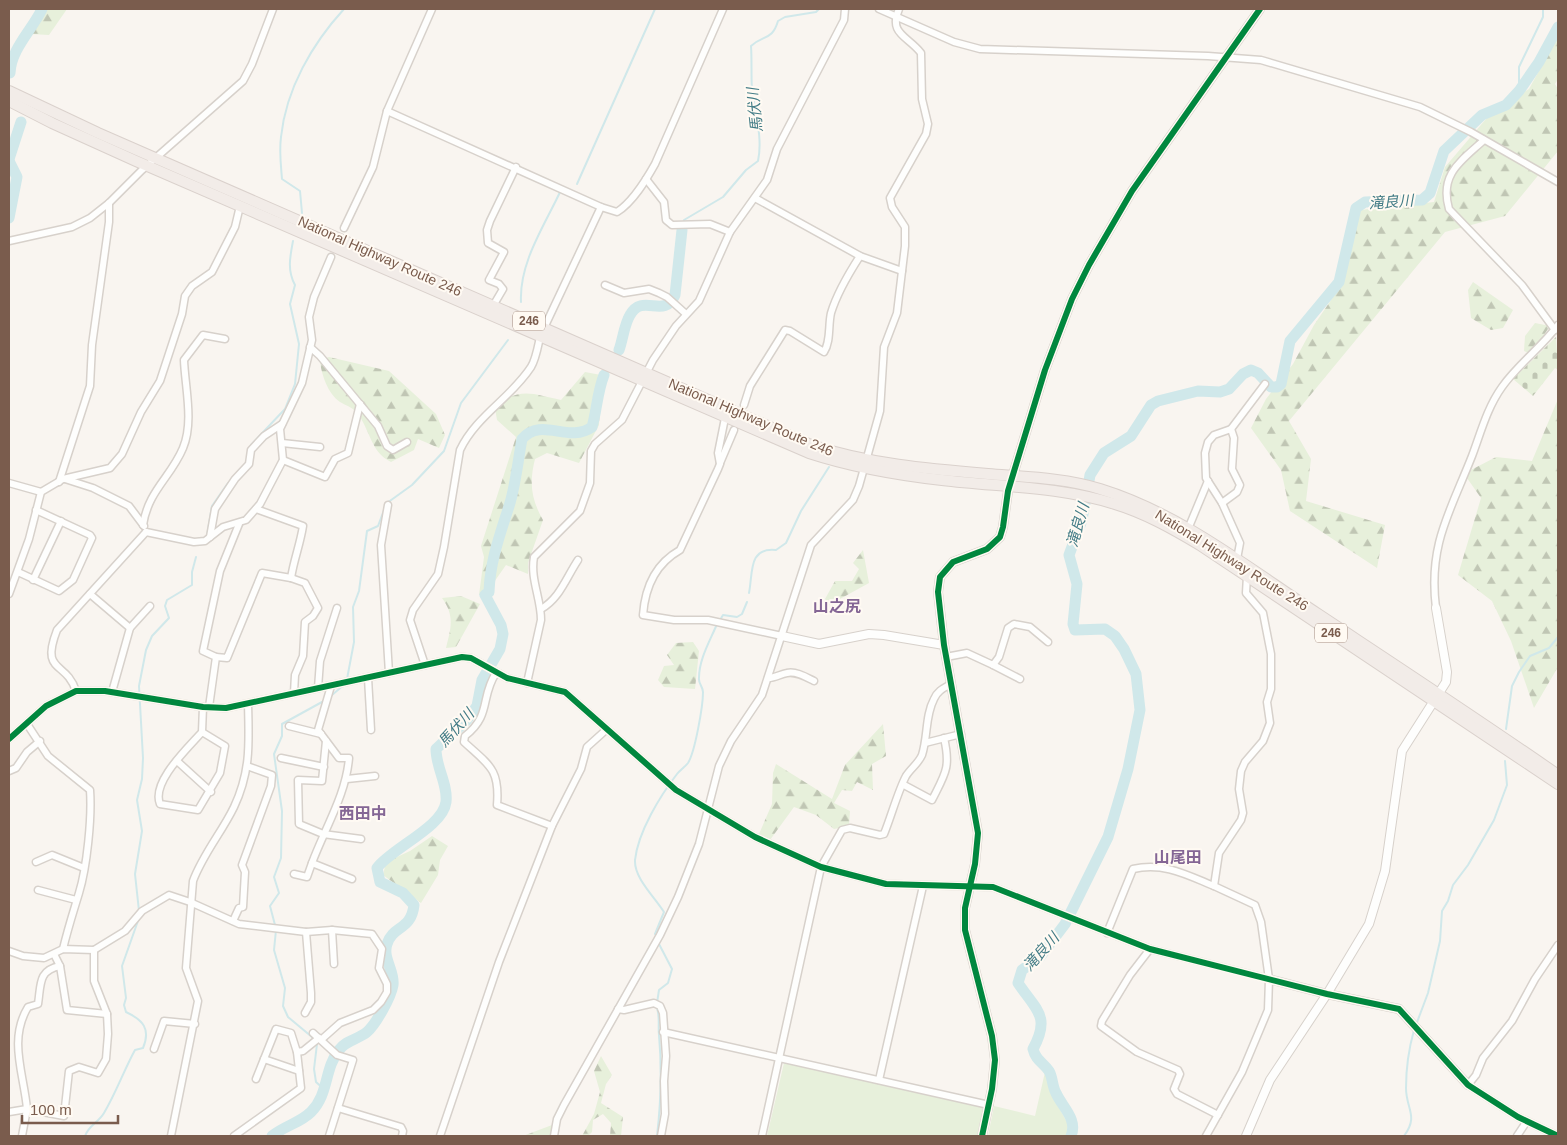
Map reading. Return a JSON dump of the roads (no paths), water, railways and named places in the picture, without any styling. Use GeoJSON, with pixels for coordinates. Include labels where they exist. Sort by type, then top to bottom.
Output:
{"type":"FeatureCollection","features":[{"type":"Feature","properties":{"kind":"highway","name":"National Highway Route 246"},"geometry":{"type":"LineString","coordinates":[[9,91],[240,206],[644,376],[811,445],[864,464]]}},
{"type":"Feature","properties":{"kind":"highway","name":"National Highway Route 246"},"geometry":{"type":"LineString","coordinates":[[9,101],[52,123],[152,162],[493,306],[542,332]]}},
{"type":"Feature","properties":{"kind":"highway","name":"National Highway Route 246"},"geometry":{"type":"LineString","coordinates":[[644,376],[725,418],[809,453],[864,464],[916,467],[1068,488],[1137,502],[1188,528],[1237,559],[1438,698],[1558,784]]}},
{"type":"Feature","properties":{"kind":"highway","name":"National Highway Route 246"},"geometry":{"type":"LineString","coordinates":[[1097,493],[1116,504],[1166,525],[1558,775]]}},
{"type":"Feature","properties":{"kind":"street"},"geometry":{"type":"LineString","coordinates":[[9,241],[72,227],[90,218],[109,203],[242,81],[252,64],[273,9]]}},
{"type":"Feature","properties":{"kind":"street"},"geometry":{"type":"LineString","coordinates":[[344,228],[373,167],[387,111],[432,9]]}},
{"type":"Feature","properties":{"kind":"street"},"geometry":{"type":"LineString","coordinates":[[387,111],[516,167],[601,207],[617,212],[623,208],[646,179],[660,152],[723,9]]}},
{"type":"Feature","properties":{"kind":"street"},"geometry":{"type":"LineString","coordinates":[[527,683],[540,630],[541,609],[533,576],[534,557],[580,511],[590,483],[591,451],[598,439],[622,420],[644,376],[676,326],[699,301],[730,232],[767,180],[777,149],[844,20],[845,9]]}},
{"type":"Feature","properties":{"kind":"street"},"geometry":{"type":"LineString","coordinates":[[879,9],[954,42],[980,49],[1226,57],[1260,60],[1420,107],[1460,125],[1558,182]]}},
{"type":"Feature","properties":{"kind":"street"},"geometry":{"type":"LineString","coordinates":[[554,1136],[557,1120],[564,1105],[660,935],[678,898],[699,844],[725,751],[756,706],[768,678],[811,545],[853,500],[859,486],[880,411],[884,348],[895,322],[906,236],[905,227],[892,207],[890,198],[926,134],[928,124],[922,99],[921,53],[896,29],[896,16],[899,9]]}},
{"type":"Feature","properties":{"kind":"street"},"geometry":{"type":"LineString","coordinates":[[982,1136],[989,1105],[995,1060],[992,1036],[965,930],[965,908],[975,864],[978,833],[944,645],[938,592],[940,578],[953,562],[987,548],[1000,537],[1011,481],[1048,361],[1072,299],[1089,265],[1132,191],[1260,9]]}},
{"type":"Feature","properties":{"kind":"street"},"geometry":{"type":"LineString","coordinates":[[1246,1136],[1270,1080],[1328,994],[1364,933],[1381,890],[1402,751],[1406,741],[1438,698],[1446,682],[1447,672],[1433,585],[1442,523],[1472,456],[1490,406],[1503,386],[1556,327],[1522,285],[1449,209],[1446,200],[1452,170],[1484,140]]}},
{"type":"Feature","properties":{"kind":"street"},"geometry":{"type":"LineString","coordinates":[[493,306],[503,289],[499,284],[489,280],[504,252],[488,243],[487,230],[516,167]]}},
{"type":"Feature","properties":{"kind":"street"},"geometry":{"type":"LineString","coordinates":[[646,179],[664,202],[666,220],[672,225],[710,224],[730,232]]}},
{"type":"Feature","properties":{"kind":"street"},"geometry":{"type":"LineString","coordinates":[[755,198],[860,256],[902,271]]}},
{"type":"Feature","properties":{"kind":"street"},"geometry":{"type":"LineString","coordinates":[[61,480],[90,386],[92,345],[109,222],[109,203]]}},
{"type":"Feature","properties":{"kind":"street"},"geometry":{"type":"LineString","coordinates":[[9,594],[29,539],[41,492],[61,480],[110,468],[122,454],[141,412],[160,381],[182,314],[185,296],[192,286],[212,272],[235,227],[240,206]]}},
{"type":"Feature","properties":{"kind":"street"},"geometry":{"type":"LineString","coordinates":[[425,665],[410,620],[415,607],[438,574],[460,450],[465,439],[488,411],[532,366],[542,332],[601,207]]}},
{"type":"Feature","properties":{"kind":"street"},"geometry":{"type":"LineString","coordinates":[[744,405],[750,386],[785,330],[790,331],[824,352],[827,347],[831,313],[848,273],[860,256]]}},
{"type":"Feature","properties":{"kind":"street"},"geometry":{"type":"LineString","coordinates":[[294,693],[295,675],[303,656],[305,622],[313,616],[318,608],[305,583],[262,573],[227,658],[216,657],[203,651],[220,572],[239,524],[256,509],[283,460],[280,429],[295,402],[302,383],[310,348],[310,316],[314,297],[331,257]]}},
{"type":"Feature","properties":{"kind":"street"},"geometry":{"type":"LineString","coordinates":[[605,285],[624,293],[649,289],[667,297],[686,314]]}},
{"type":"Feature","properties":{"kind":"street"},"geometry":{"type":"LineString","coordinates":[[76,691],[73,680],[54,664],[51,657],[51,644],[64,620],[90,594],[144,529],[145,514],[156,488],[177,461],[184,446],[188,423],[184,360],[203,336],[225,339]]}},
{"type":"Feature","properties":{"kind":"street"},"geometry":{"type":"LineString","coordinates":[[310,348],[320,356],[378,426],[387,446],[393,450],[407,442]]}},
{"type":"Feature","properties":{"kind":"street"},"geometry":{"type":"LineString","coordinates":[[1237,559],[1240,543],[1222,503],[1208,481],[1205,453],[1208,442],[1214,435],[1231,429],[1266,384]]}},
{"type":"Feature","properties":{"kind":"street"},"geometry":{"type":"LineString","coordinates":[[283,460],[325,477],[335,459],[348,453],[360,404]]}},
{"type":"Feature","properties":{"kind":"street"},"geometry":{"type":"LineString","coordinates":[[720,464],[718,453],[725,418]]}},
{"type":"Feature","properties":{"kind":"street"},"geometry":{"type":"LineString","coordinates":[[210,537],[215,509],[236,478],[250,464],[251,450],[264,436],[282,424]]}},
{"type":"Feature","properties":{"kind":"street"},"geometry":{"type":"LineString","coordinates":[[1222,503],[1238,492],[1240,485],[1232,469],[1234,438],[1231,429]]}},
{"type":"Feature","properties":{"kind":"street"},"geometry":{"type":"LineString","coordinates":[[734,430],[680,550],[652,578],[644,594],[643,615],[674,620],[708,620],[819,644],[869,634],[944,645]]}},
{"type":"Feature","properties":{"kind":"street"},"geometry":{"type":"LineString","coordinates":[[282,443],[320,447]]}},
{"type":"Feature","properties":{"kind":"street"},"geometry":{"type":"LineString","coordinates":[[61,480],[93,488],[129,506],[144,529],[197,542],[210,537],[223,527],[239,524]]}},
{"type":"Feature","properties":{"kind":"street"},"geometry":{"type":"LineString","coordinates":[[1188,528],[1208,481]]}},
{"type":"Feature","properties":{"kind":"street"},"geometry":{"type":"LineString","coordinates":[[9,483],[41,492]]}},
{"type":"Feature","properties":{"kind":"street"},"geometry":{"type":"LineString","coordinates":[[388,505],[380,545],[388,673]]}},
{"type":"Feature","properties":{"kind":"street"},"geometry":{"type":"LineString","coordinates":[[256,509],[302,526],[298,554],[294,561],[290,578]]}},
{"type":"Feature","properties":{"kind":"street"},"geometry":{"type":"LineString","coordinates":[[18,572],[59,590],[73,580],[92,538],[90,535],[36,510]]}},
{"type":"Feature","properties":{"kind":"street"},"geometry":{"type":"LineString","coordinates":[[33,580],[61,521]]}},
{"type":"Feature","properties":{"kind":"street"},"geometry":{"type":"LineString","coordinates":[[541,609],[560,594],[564,582],[578,560]]}},
{"type":"Feature","properties":{"kind":"street"},"geometry":{"type":"LineString","coordinates":[[1214,886],[1219,853],[1241,820],[1243,812],[1239,789],[1241,772],[1245,762],[1263,741],[1270,723],[1267,702],[1272,680],[1271,654],[1263,614],[1246,593],[1247,576]]}},
{"type":"Feature","properties":{"kind":"street"},"geometry":{"type":"LineString","coordinates":[[90,594],[130,628]]}},
{"type":"Feature","properties":{"kind":"street"},"geometry":{"type":"LineString","coordinates":[[112,692],[130,628],[150,606]]}},
{"type":"Feature","properties":{"kind":"street"},"geometry":{"type":"LineString","coordinates":[[318,688],[320,661],[337,608]]}},
{"type":"Feature","properties":{"kind":"street"},"geometry":{"type":"LineString","coordinates":[[993,665],[999,657],[1008,628],[1014,624],[1030,627],[1048,642]]}},
{"type":"Feature","properties":{"kind":"street"},"geometry":{"type":"LineString","coordinates":[[946,657],[968,653],[1020,679]]}},
{"type":"Feature","properties":{"kind":"street"},"geometry":{"type":"LineString","coordinates":[[202,732],[225,746],[220,773],[211,792],[198,810],[160,804],[157,793],[163,779],[202,732],[216,657]]}},
{"type":"Feature","properties":{"kind":"street"},"geometry":{"type":"LineString","coordinates":[[9,739],[56,699],[76,691],[112,692],[206,707],[226,708],[462,657],[471,658],[494,672],[527,683],[543,685],[565,692],[676,790],[707,810],[777,848],[821,867],[886,884],[978,886],[1005,891],[1150,949],[1328,994],[1399,1009],[1468,1085],[1527,1121],[1558,1136]]}},
{"type":"Feature","properties":{"kind":"street"},"geometry":{"type":"LineString","coordinates":[[494,672],[484,715],[477,727],[465,736],[464,742],[493,768],[499,786],[497,805],[552,826]]}},
{"type":"Feature","properties":{"kind":"street"},"geometry":{"type":"LineString","coordinates":[[768,678],[777,678],[786,673],[797,673],[814,681]]}},
{"type":"Feature","properties":{"kind":"street"},"geometry":{"type":"LineString","coordinates":[[368,678],[371,730]]}},
{"type":"Feature","properties":{"kind":"street"},"geometry":{"type":"LineString","coordinates":[[762,1136],[821,867],[842,830],[850,828],[880,835],[884,834],[907,776],[916,767],[925,743],[928,714],[934,698],[938,692],[951,684]]}},
{"type":"Feature","properties":{"kind":"street"},"geometry":{"type":"LineString","coordinates":[[294,874],[306,877],[347,779],[349,758],[339,758],[318,730],[331,686]]}},
{"type":"Feature","properties":{"kind":"street"},"geometry":{"type":"LineString","coordinates":[[171,1136],[195,1024],[198,1001],[186,968],[193,881],[198,869],[235,806],[250,754],[248,704]]}},
{"type":"Feature","properties":{"kind":"street"},"geometry":{"type":"LineString","coordinates":[[27,724],[40,741],[48,756],[90,790],[90,821],[84,868],[63,949]]}},
{"type":"Feature","properties":{"kind":"street"},"geometry":{"type":"LineString","coordinates":[[289,726],[321,734]]}},
{"type":"Feature","properties":{"kind":"street"},"geometry":{"type":"LineString","coordinates":[[440,1136],[499,962],[552,826],[581,770],[587,747],[607,729]]}},
{"type":"Feature","properties":{"kind":"street"},"geometry":{"type":"LineString","coordinates":[[925,743],[961,734]]}},
{"type":"Feature","properties":{"kind":"street"},"geometry":{"type":"LineString","coordinates":[[904,785],[932,800],[946,772],[948,757],[944,738]]}},
{"type":"Feature","properties":{"kind":"street"},"geometry":{"type":"LineString","coordinates":[[9,771],[16,768],[27,752],[40,741]]}},
{"type":"Feature","properties":{"kind":"street"},"geometry":{"type":"LineString","coordinates":[[326,741],[322,781],[298,780],[299,824],[323,834],[361,840]]}},
{"type":"Feature","properties":{"kind":"street"},"geometry":{"type":"LineString","coordinates":[[281,758],[324,767]]}},
{"type":"Feature","properties":{"kind":"street"},"geometry":{"type":"LineString","coordinates":[[178,761],[211,792]]}},
{"type":"Feature","properties":{"kind":"street"},"geometry":{"type":"LineString","coordinates":[[233,921],[239,908],[243,907],[245,872],[242,865],[271,786],[272,775],[247,766]]}},
{"type":"Feature","properties":{"kind":"street"},"geometry":{"type":"LineString","coordinates":[[347,779],[374,776]]}},
{"type":"Feature","properties":{"kind":"street"},"geometry":{"type":"LineString","coordinates":[[36,862],[52,855],[84,868]]}},
{"type":"Feature","properties":{"kind":"street"},"geometry":{"type":"LineString","coordinates":[[312,863],[352,878]]}},
{"type":"Feature","properties":{"kind":"street"},"geometry":{"type":"LineString","coordinates":[[1107,933],[1134,869],[1144,867],[1171,868],[1255,905],[1261,922],[1269,978],[1268,1010],[1258,1028],[1250,1054],[1206,1136]]}},
{"type":"Feature","properties":{"kind":"street"},"geometry":{"type":"LineString","coordinates":[[879,1080],[924,886]]}},
{"type":"Feature","properties":{"kind":"street"},"geometry":{"type":"LineString","coordinates":[[38,890],[76,900]]}},
{"type":"Feature","properties":{"kind":"street"},"geometry":{"type":"LineString","coordinates":[[9,951],[23,956],[44,958],[63,949],[94,950],[125,931],[140,913],[169,895],[233,921],[270,929],[306,932],[332,930],[372,934],[382,949],[379,968],[387,984],[387,992],[373,1010],[340,1023],[316,1038],[303,1050],[297,1052]]}},
{"type":"Feature","properties":{"kind":"street"},"geometry":{"type":"LineString","coordinates":[[332,930],[334,964]]}},
{"type":"Feature","properties":{"kind":"street"},"geometry":{"type":"LineString","coordinates":[[305,1013],[311,1002],[312,993],[306,932]]}},
{"type":"Feature","properties":{"kind":"street"},"geometry":{"type":"LineString","coordinates":[[1468,1085],[1476,1075],[1483,1058],[1512,1021],[1535,979],[1558,945]]}},
{"type":"Feature","properties":{"kind":"street"},"geometry":{"type":"LineString","coordinates":[[1150,949],[1130,975],[1101,1026],[1137,1052],[1178,1070],[1180,1074],[1174,1089],[1177,1094],[1218,1115]]}},
{"type":"Feature","properties":{"kind":"street"},"geometry":{"type":"LineString","coordinates":[[9,1112],[27,1110],[64,1116],[69,1071],[72,1067],[79,1067],[98,1073],[106,1059],[107,1014],[94,981],[94,950]]}},
{"type":"Feature","properties":{"kind":"street"},"geometry":{"type":"LineString","coordinates":[[54,954],[60,966],[67,1010],[107,1014]]}},
{"type":"Feature","properties":{"kind":"street"},"geometry":{"type":"LineString","coordinates":[[22,1136],[27,1110],[17,1048],[20,1024],[28,1007],[38,1004],[44,972],[49,968],[60,966]]}},
{"type":"Feature","properties":{"kind":"street"},"geometry":{"type":"LineString","coordinates":[[618,1009],[624,1010],[657,1004],[664,1013],[663,1032],[666,1056],[664,1081],[665,1114],[661,1136]]}},
{"type":"Feature","properties":{"kind":"street"},"geometry":{"type":"LineString","coordinates":[[154,1049],[164,1021],[195,1024]]}},
{"type":"Feature","properties":{"kind":"street"},"geometry":{"type":"LineString","coordinates":[[234,1136],[301,1088],[297,1052],[291,1033],[276,1029],[256,1079]]}},
{"type":"Feature","properties":{"kind":"street"},"geometry":{"type":"LineString","coordinates":[[663,1032],[989,1105]]}},
{"type":"Feature","properties":{"kind":"street"},"geometry":{"type":"LineString","coordinates":[[316,1038],[337,1055],[353,1060],[328,1136]]}},
{"type":"Feature","properties":{"kind":"street"},"geometry":{"type":"LineString","coordinates":[[264,1059],[299,1072]]}},
{"type":"Feature","properties":{"kind":"street"},"geometry":{"type":"LineString","coordinates":[[338,1108],[401,1127],[404,1131],[402,1136]]}},
{"type":"Feature","properties":{"kind":"street"},"geometry":{"type":"LineString","coordinates":[[1517,1136],[1527,1121]]}},
{"type":"Feature","properties":{"kind":"waterway"},"geometry":{"type":"LineString","coordinates":[[10,73],[14,56],[42,9]]}},
{"type":"Feature","properties":{"kind":"waterway"},"geometry":{"type":"LineString","coordinates":[[302,213],[300,191],[282,179],[280,148],[284,119],[288,102],[302,68],[321,37],[344,9]]}},
{"type":"Feature","properties":{"kind":"waterway"},"geometry":{"type":"LineString","coordinates":[[577,184],[655,9]]}},
{"type":"Feature","properties":{"kind":"waterway","name":"馬伏川"},"geometry":{"type":"LineString","coordinates":[[684,220],[723,197],[746,170],[758,161],[760,143],[752,90],[751,46],[770,35],[778,21],[785,17],[816,12],[819,9]]}},
{"type":"Feature","properties":{"kind":"waterway","name":"滝良川"},"geometry":{"type":"LineString","coordinates":[[1519,91],[1519,67],[1543,17],[1543,9]]}},
{"type":"Feature","properties":{"kind":"waterway","name":"滝良川"},"geometry":{"type":"LineString","coordinates":[[1071,1136],[1073,1130],[1071,1119],[1055,1090],[1049,1071],[1034,1053],[1033,1049],[1041,1029],[1039,1014],[1018,983],[1022,970],[1040,957],[1065,924],[1108,837],[1128,769],[1140,710],[1136,674],[1124,649],[1115,636],[1105,629],[1075,630],[1073,624],[1077,584],[1069,555],[1082,520],[1090,475],[1104,453],[1131,436],[1151,405],[1158,401],[1198,391],[1220,392],[1229,389],[1243,374],[1251,370],[1258,373],[1271,387],[1277,387],[1281,384],[1290,341],[1339,282],[1356,208],[1365,202],[1422,200],[1430,193],[1444,151],[1482,115],[1506,105],[1519,91],[1539,62],[1558,27]]}},
{"type":"Feature","properties":{"kind":"waterway"},"geometry":{"type":"LineString","coordinates":[[9,159],[21,122]]}},
{"type":"Feature","properties":{"kind":"waterway"},"geometry":{"type":"LineString","coordinates":[[9,161],[17,177],[9,218]]}},
{"type":"Feature","properties":{"kind":"waterway"},"geometry":{"type":"LineString","coordinates":[[521,302],[521,287],[529,258],[561,190]]}},
{"type":"Feature","properties":{"kind":"waterway","name":"馬伏川"},"geometry":{"type":"LineString","coordinates":[[619,350],[626,323],[635,309],[647,305],[665,305],[675,295],[682,230]]}},
{"type":"Feature","properties":{"kind":"waterway"},"geometry":{"type":"LineString","coordinates":[[247,456],[251,445],[285,409],[295,384],[299,344],[290,304],[295,285],[290,269],[293,241]]}},
{"type":"Feature","properties":{"kind":"waterway"},"geometry":{"type":"LineString","coordinates":[[387,503],[412,485],[444,451],[461,403],[508,340]]}},
{"type":"Feature","properties":{"kind":"waterway","name":"馬伏川"},"geometry":{"type":"LineString","coordinates":[[272,1136],[311,1112],[321,1097],[334,1057],[345,1044],[363,1035],[371,1028],[386,1003],[393,985],[386,954],[387,944],[393,934],[406,924],[414,905],[403,893],[380,882],[377,868],[384,860],[427,829],[443,811],[446,795],[436,749],[466,721],[477,706],[482,680],[500,649],[503,634],[501,625],[485,595],[489,592],[494,557],[512,495],[522,439],[538,430],[574,433],[592,427],[604,375]]}},
{"type":"Feature","properties":{"kind":"waterway"},"geometry":{"type":"LineString","coordinates":[[749,593],[756,557],[767,550],[776,550],[786,543],[801,511],[829,467]]}},
{"type":"Feature","properties":{"kind":"waterway"},"geometry":{"type":"LineString","coordinates":[[207,536],[212,506],[228,483]]}},
{"type":"Feature","properties":{"kind":"waterway"},"geometry":{"type":"LineString","coordinates":[[347,679],[354,642],[353,607],[359,591],[367,531],[378,526],[384,510]]}},
{"type":"Feature","properties":{"kind":"waterway"},"geometry":{"type":"LineString","coordinates":[[139,911],[135,874],[142,831],[137,800],[142,779],[143,758],[139,686],[146,650],[152,636],[169,618],[165,606],[167,600],[192,585],[192,572],[196,557]]}},
{"type":"Feature","properties":{"kind":"waterway"},"geometry":{"type":"LineString","coordinates":[[720,620],[723,615],[737,617],[742,614],[747,602]]}},
{"type":"Feature","properties":{"kind":"waterway"},"geometry":{"type":"LineString","coordinates":[[655,934],[664,912],[641,880],[635,860],[637,849],[645,826],[657,803],[691,757],[703,699],[699,671],[705,650],[717,624]]}},
{"type":"Feature","properties":{"kind":"waterway"},"geometry":{"type":"LineString","coordinates":[[1506,729],[1512,686],[1519,672],[1530,656],[1549,648],[1558,637]]}},
{"type":"Feature","properties":{"kind":"waterway"},"geometry":{"type":"LineString","coordinates":[[332,695],[345,684]]}},
{"type":"Feature","properties":{"kind":"waterway"},"geometry":{"type":"LineString","coordinates":[[275,925],[270,906],[279,893],[274,877],[281,858],[282,811],[274,754],[282,736],[282,724],[322,702]]}},
{"type":"Feature","properties":{"kind":"waterway"},"geometry":{"type":"LineString","coordinates":[[1416,1025],[1428,993],[1440,941],[1442,911],[1448,901],[1453,885],[1468,865],[1494,820],[1507,785],[1505,761]]}},
{"type":"Feature","properties":{"kind":"waterway"},"geometry":{"type":"LineString","coordinates":[[85,1136],[104,1113],[135,1050],[143,1048],[145,1041],[146,1030],[144,1026],[137,1018],[126,1012],[122,966],[139,918]]}},
{"type":"Feature","properties":{"kind":"waterway"},"geometry":{"type":"LineString","coordinates":[[276,930],[274,950],[285,988],[283,1006],[288,1017],[312,1037],[317,1044],[314,1069],[316,1082],[325,1090]]}},
{"type":"Feature","properties":{"kind":"waterway"},"geometry":{"type":"LineString","coordinates":[[657,1003],[659,990],[668,983],[672,969],[659,944]]}},
{"type":"Feature","properties":{"kind":"waterway"},"geometry":{"type":"LineString","coordinates":[[657,1008],[661,1073],[657,1136]]}},
{"type":"Feature","properties":{"kind":"waterway"},"geometry":{"type":"LineString","coordinates":[[1404,1136],[1411,1123],[1406,1081],[1414,1030]]}},
{"type":"Feature","properties":{"kind":"district","name":"山之尻"},"geometry":{"type":"Point","coordinates":[837,606]}},
{"type":"Feature","properties":{"kind":"district","name":"西田中"},"geometry":{"type":"Point","coordinates":[363,813]}},
{"type":"Feature","properties":{"kind":"district","name":"山尾田"},"geometry":{"type":"Point","coordinates":[1178,857]}}]}
